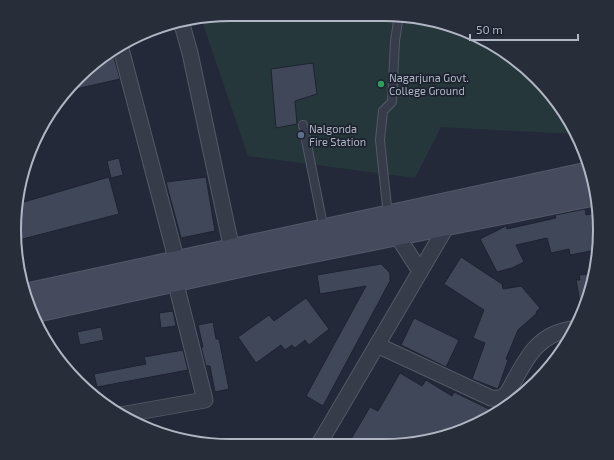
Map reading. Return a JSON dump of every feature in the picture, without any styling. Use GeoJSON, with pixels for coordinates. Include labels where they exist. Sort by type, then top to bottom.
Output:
{"type":"FeatureCollection","features":[{"type":"Feature","properties":{"kind":"main road"},"geometry":{"type":"LineString","coordinates":[[31,294],[176,271],[392,225],[585,174]]}},
{"type":"Feature","properties":{"kind":"main road"},"geometry":{"type":"LineString","coordinates":[[37,310],[176,271],[232,250],[324,230],[392,225],[448,224],[590,195]]}},
{"type":"Feature","properties":{"kind":"street"},"geometry":{"type":"LineString","coordinates":[[182,27],[190,53],[232,250]]}},
{"type":"Feature","properties":{"kind":"street"},"geometry":{"type":"LineString","coordinates":[[122,51],[176,271],[205,400],[131,414]]}},
{"type":"Feature","properties":{"kind":"street"},"geometry":{"type":"LineString","coordinates":[[322,439],[448,224]]}},
{"type":"Feature","properties":{"kind":"street"},"geometry":{"type":"LineString","coordinates":[[392,225],[420,271]]}},
{"type":"Feature","properties":{"kind":"street"},"geometry":{"type":"LineString","coordinates":[[507,399],[508,392],[532,350],[541,341],[552,334],[567,330]]}},
{"type":"Feature","properties":{"kind":"street"},"geometry":{"type":"LineString","coordinates":[[377,346],[491,398],[506,400]]}},
{"type":"Feature","properties":{"kind":"lane"},"geometry":{"type":"LineString","coordinates":[[392,225],[380,140],[384,111],[392,102],[395,41],[398,21]]}},
{"type":"Feature","properties":{"kind":"lane"},"geometry":{"type":"LineString","coordinates":[[303,125],[324,230]]}},
{"type":"Feature","properties":{"kind":"shaded area","name":"Nagarjuna Govt. College Ground"},"geometry":{"type":"Polygon","coordinates":[[[216,21],[398,21],[438,28],[464,37],[489,49],[511,64],[541,92],[558,114],[569,134],[441,127],[415,178],[248,156],[203,23],[216,21]]]}},
{"type":"Feature","properties":{"kind":"building"},"geometry":{"type":"Polygon","coordinates":[[[114,56],[120,79],[76,89],[92,73],[114,56]]]}},
{"type":"Feature","properties":{"kind":"building"},"geometry":{"type":"Polygon","coordinates":[[[313,63],[317,94],[295,101],[297,124],[276,128],[271,69],[313,63]]]}},
{"type":"Feature","properties":{"kind":"building"},"geometry":{"type":"Polygon","coordinates":[[[119,158],[123,175],[111,178],[107,161],[119,158]]]}},
{"type":"Feature","properties":{"kind":"building"},"geometry":{"type":"Polygon","coordinates":[[[109,177],[119,214],[21,239],[21,216],[23,202],[109,177]]]}},
{"type":"Feature","properties":{"kind":"building"},"geometry":{"type":"Polygon","coordinates":[[[206,177],[215,231],[181,238],[166,182],[206,177]]]}},
{"type":"Feature","properties":{"kind":"building"},"geometry":{"type":"Polygon","coordinates":[[[585,209],[586,215],[593,214],[592,251],[570,255],[569,249],[551,253],[547,238],[516,245],[524,262],[512,268],[497,272],[480,239],[506,226],[507,229],[556,218],[555,215],[585,209]]]}},
{"type":"Feature","properties":{"kind":"building"},"geometry":{"type":"Polygon","coordinates":[[[461,257],[502,284],[503,289],[521,286],[540,308],[536,312],[537,313],[518,330],[506,359],[508,360],[498,389],[472,379],[485,343],[473,338],[484,310],[444,284],[461,257]]]}},
{"type":"Feature","properties":{"kind":"building"},"geometry":{"type":"Polygon","coordinates":[[[381,264],[390,273],[390,281],[323,406],[306,396],[366,286],[320,294],[317,275],[381,264]]]}},
{"type":"Feature","properties":{"kind":"building"},"geometry":{"type":"Polygon","coordinates":[[[588,274],[580,302],[576,280],[580,280],[579,275],[588,274]]]}},
{"type":"Feature","properties":{"kind":"building"},"geometry":{"type":"Polygon","coordinates":[[[306,298],[329,329],[309,345],[305,340],[295,348],[292,345],[285,350],[281,345],[256,363],[238,337],[269,315],[274,321],[306,298]]]}},
{"type":"Feature","properties":{"kind":"building"},"geometry":{"type":"Polygon","coordinates":[[[173,311],[176,326],[161,328],[159,313],[173,311]]]}},
{"type":"Feature","properties":{"kind":"building"},"geometry":{"type":"Polygon","coordinates":[[[414,318],[459,340],[446,367],[401,345],[414,318]]]}},
{"type":"Feature","properties":{"kind":"building"},"geometry":{"type":"Polygon","coordinates":[[[213,322],[216,339],[219,339],[229,389],[215,392],[210,366],[206,366],[201,347],[203,347],[198,325],[213,322]]]}},
{"type":"Feature","properties":{"kind":"building"},"geometry":{"type":"Polygon","coordinates":[[[101,327],[104,340],[80,345],[77,332],[101,327]]]}},
{"type":"Feature","properties":{"kind":"building"},"geometry":{"type":"Polygon","coordinates":[[[183,350],[188,370],[97,387],[94,374],[146,364],[144,357],[183,350]]]}},
{"type":"Feature","properties":{"kind":"building"},"geometry":{"type":"Polygon","coordinates":[[[400,373],[422,386],[426,380],[452,396],[454,392],[490,410],[464,423],[425,435],[398,439],[351,439],[370,407],[378,411],[400,373]]]}},
{"type":"Feature","properties":{"kind":"place","name":"Nagarjuna Govt. College Ground"},"geometry":{"type":"Point","coordinates":[381,84]}},
{"type":"Feature","properties":{"kind":"place","name":"Nalgonda Fire Station"},"geometry":{"type":"Point","coordinates":[301,135]}}]}
